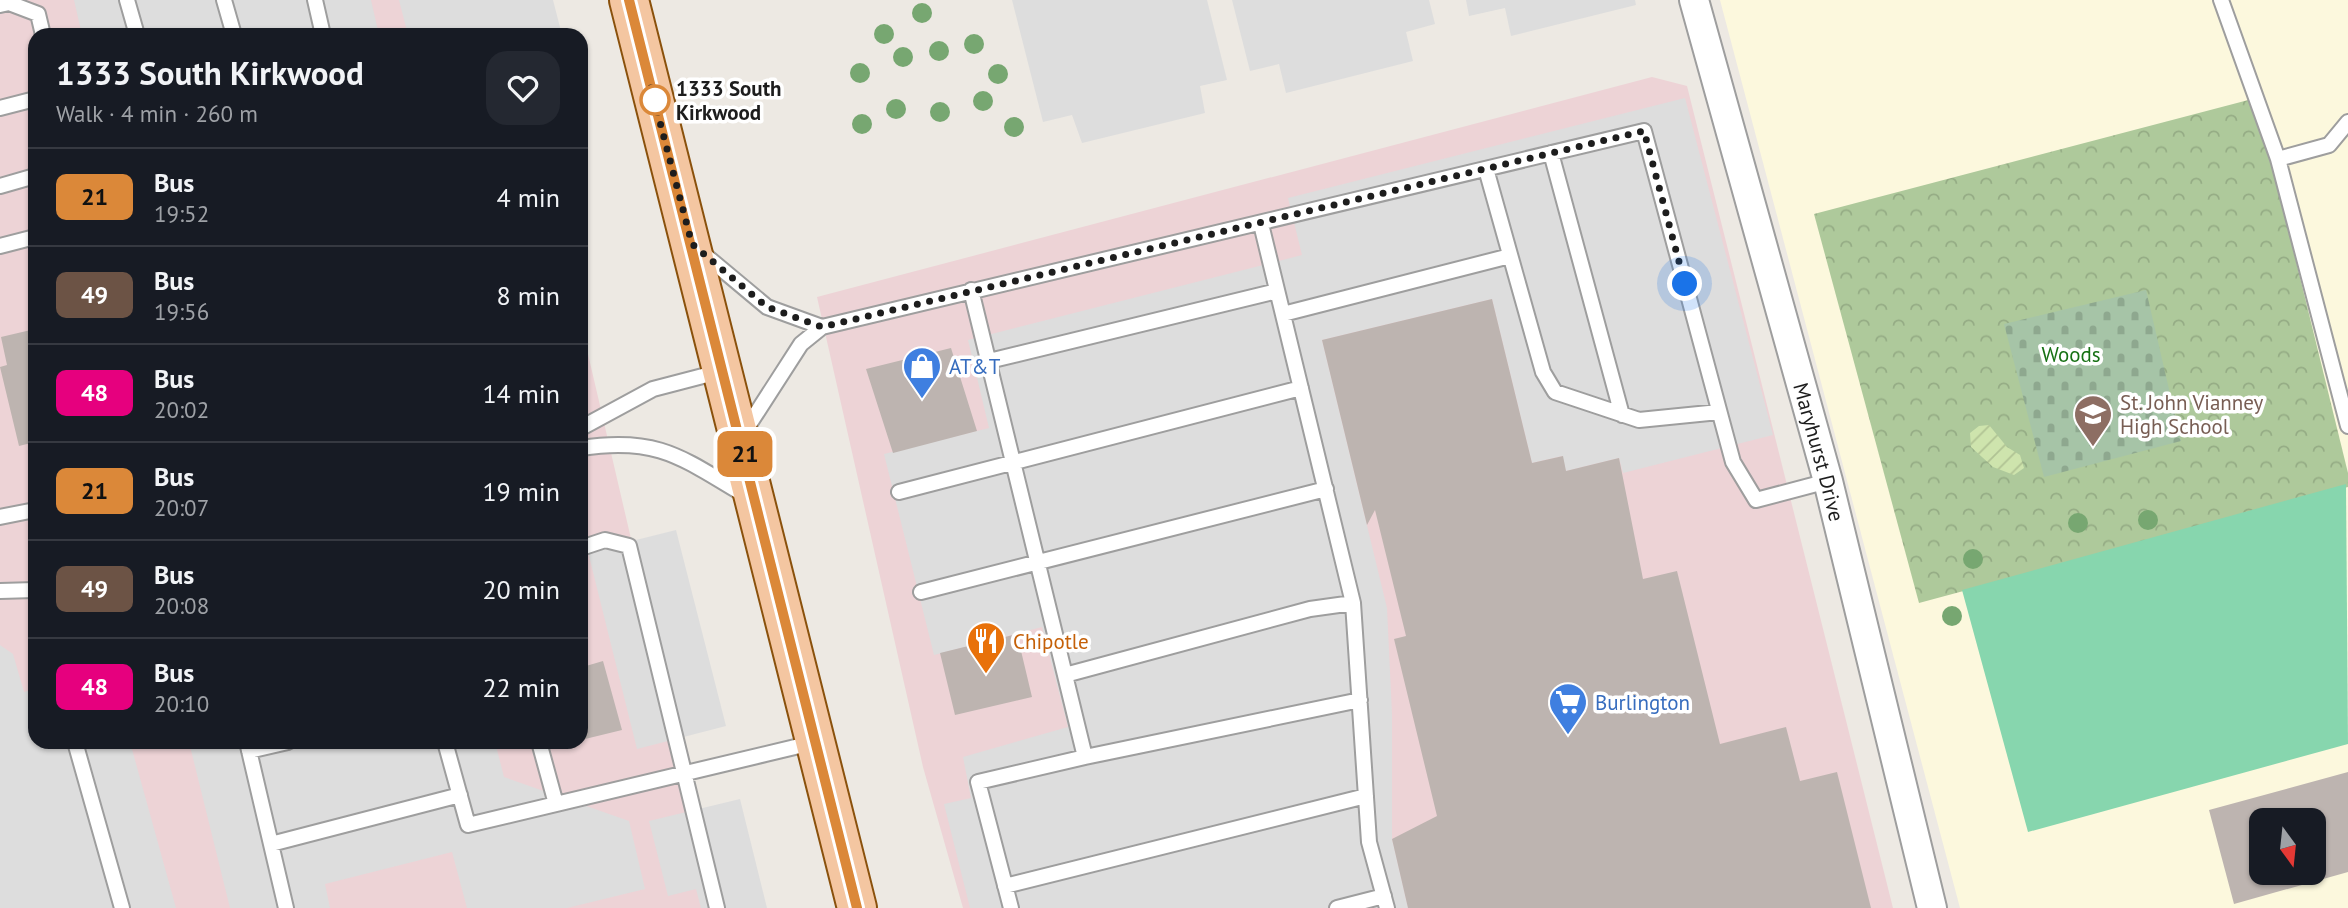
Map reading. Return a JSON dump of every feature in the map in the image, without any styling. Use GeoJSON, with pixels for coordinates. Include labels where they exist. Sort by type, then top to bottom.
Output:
{"type":"FeatureCollection","features":[{"type":"Feature","properties":{"kind":"main road"},"geometry":{"type":"LineString","coordinates":[[629,0],[758,502],[857,908]]}},
{"type":"Feature","properties":{"kind":"street","name":"Maryhurst Drive"},"geometry":{"type":"LineString","coordinates":[[1694,0],[1828,481],[1932,908]]}},
{"type":"Feature","properties":{"kind":"lane"},"geometry":{"type":"LineString","coordinates":[[127,0],[135,28]]}},
{"type":"Feature","properties":{"kind":"lane"},"geometry":{"type":"LineString","coordinates":[[224,0],[231,28]]}},
{"type":"Feature","properties":{"kind":"lane"},"geometry":{"type":"LineString","coordinates":[[315,0],[321,28]]}},
{"type":"Feature","properties":{"kind":"lane"},"geometry":{"type":"LineString","coordinates":[[2221,0],[2278,159],[2348,426]]}},
{"type":"Feature","properties":{"kind":"lane"},"geometry":{"type":"LineString","coordinates":[[0,5],[9,3],[38,14],[41,28]]}},
{"type":"Feature","properties":{"kind":"lane"},"geometry":{"type":"LineString","coordinates":[[0,108],[28,101]]}},
{"type":"Feature","properties":{"kind":"lane"},"geometry":{"type":"LineString","coordinates":[[2278,159],[2329,145],[2348,122]]}},
{"type":"Feature","properties":{"kind":"lane"},"geometry":{"type":"LineString","coordinates":[[741,438],[801,344],[822,327],[1644,131],[1733,462],[1756,500],[1828,481]]}},
{"type":"Feature","properties":{"kind":"lane"},"geometry":{"type":"LineString","coordinates":[[1551,153],[1622,415]]}},
{"type":"Feature","properties":{"kind":"lane"},"geometry":{"type":"LineString","coordinates":[[1486,169],[1543,372],[1555,392],[1639,421],[1719,412]]}},
{"type":"Feature","properties":{"kind":"lane"},"geometry":{"type":"LineString","coordinates":[[0,186],[28,178]]}},
{"type":"Feature","properties":{"kind":"lane"},"geometry":{"type":"LineString","coordinates":[[1261,223],[1353,603],[1369,842],[1386,902],[1337,908]]}},
{"type":"Feature","properties":{"kind":"lane"},"geometry":{"type":"LineString","coordinates":[[0,246],[28,239]]}},
{"type":"Feature","properties":{"kind":"lane"},"geometry":{"type":"LineString","coordinates":[[692,244],[767,307],[822,327]]}},
{"type":"Feature","properties":{"kind":"lane"},"geometry":{"type":"LineString","coordinates":[[1283,314],[1510,256]]}},
{"type":"Feature","properties":{"kind":"lane"},"geometry":{"type":"LineString","coordinates":[[971,290],[1085,757]]}},
{"type":"Feature","properties":{"kind":"lane"},"geometry":{"type":"LineString","coordinates":[[989,361],[1277,291]]}},
{"type":"Feature","properties":{"kind":"lane"},"geometry":{"type":"LineString","coordinates":[[588,424],[653,389],[724,371]]}},
{"type":"Feature","properties":{"kind":"lane"},"geometry":{"type":"LineString","coordinates":[[898,492],[1301,388]]}},
{"type":"Feature","properties":{"kind":"lane"},"geometry":{"type":"LineString","coordinates":[[588,448],[642,444],[673,453],[758,502]]}},
{"type":"Feature","properties":{"kind":"lane"},"geometry":{"type":"LineString","coordinates":[[921,592],[1325,489]]}},
{"type":"Feature","properties":{"kind":"lane"},"geometry":{"type":"LineString","coordinates":[[0,517],[28,511]]}},
{"type":"Feature","properties":{"kind":"lane"},"geometry":{"type":"LineString","coordinates":[[588,546],[605,540],[629,546],[717,908]]}},
{"type":"Feature","properties":{"kind":"lane"},"geometry":{"type":"LineString","coordinates":[[0,590],[28,590]]}},
{"type":"Feature","properties":{"kind":"lane"},"geometry":{"type":"LineString","coordinates":[[1065,674],[1310,609],[1353,603]]}},
{"type":"Feature","properties":{"kind":"lane"},"geometry":{"type":"LineString","coordinates":[[1011,908],[978,782],[1360,700]]}},
{"type":"Feature","properties":{"kind":"lane"},"geometry":{"type":"LineString","coordinates":[[447,749],[468,825],[817,742]]}},
{"type":"Feature","properties":{"kind":"lane"},"geometry":{"type":"LineString","coordinates":[[77,749],[122,908]]}},
{"type":"Feature","properties":{"kind":"lane"},"geometry":{"type":"LineString","coordinates":[[248,749],[286,908]]}},
{"type":"Feature","properties":{"kind":"lane"},"geometry":{"type":"LineString","coordinates":[[541,749],[555,804]]}},
{"type":"Feature","properties":{"kind":"lane"},"geometry":{"type":"LineString","coordinates":[[271,844],[460,795]]}},
{"type":"Feature","properties":{"kind":"lane"},"geometry":{"type":"LineString","coordinates":[[1005,886],[1366,796]]}},
{"type":"Feature","properties":{"kind":"shaded area"},"geometry":{"type":"Polygon","coordinates":[[[0,0],[506,0],[512,28],[28,28],[28,749],[588,749],[588,354],[717,908],[0,908],[0,0]]]}},
{"type":"Feature","properties":{"kind":"shaded area"},"geometry":{"type":"Polygon","coordinates":[[[74,0],[371,0],[377,28],[80,28],[74,0]]]}},
{"type":"Feature","properties":{"kind":"shaded area"},"geometry":{"type":"Polygon","coordinates":[[[399,0],[553,0],[560,28],[406,28],[399,0]]]}},
{"type":"Feature","properties":{"kind":"shaded area"},"geometry":{"type":"Polygon","coordinates":[[[1012,0],[1207,0],[1227,80],[1200,86],[1205,113],[1082,143],[1072,115],[1043,122],[1012,0]]]}},
{"type":"Feature","properties":{"kind":"shaded area"},"geometry":{"type":"Polygon","coordinates":[[[1232,0],[1429,0],[1435,24],[1406,32],[1413,61],[1286,93],[1279,64],[1250,71],[1232,0]]]}},
{"type":"Feature","properties":{"kind":"shaded area"},"geometry":{"type":"Polygon","coordinates":[[[1466,0],[1635,0],[1636,5],[1511,36],[1505,8],[1469,16],[1466,0]]]}},
{"type":"Feature","properties":{"kind":"shaded area","name":"St. John Vianney High School"},"geometry":{"type":"Polygon","coordinates":[[[1720,0],[2348,0],[2348,908],[1960,908],[1720,0]]]}},
{"type":"Feature","properties":{"kind":"shaded area"},"geometry":{"type":"Polygon","coordinates":[[[1652,77],[1687,86],[1893,908],[963,908],[923,767],[817,297],[1652,77]]]}},
{"type":"Feature","properties":{"kind":"shaded area"},"geometry":{"type":"Polygon","coordinates":[[[1685,98],[1773,435],[1623,473],[1619,458],[1566,471],[1562,456],[1532,463],[1492,299],[1322,340],[1387,608],[1392,714],[1392,839],[1408,908],[970,908],[944,804],[971,798],[963,757],[1068,727],[1042,627],[934,655],[884,454],[989,428],[968,340],[1302,255],[1288,198],[1685,98]]]}},
{"type":"Feature","properties":{"kind":"shaded area"},"geometry":{"type":"Polygon","coordinates":[[[676,530],[726,726],[637,749],[588,552],[676,530]]]}},
{"type":"Feature","properties":{"kind":"shaded area"},"geometry":{"type":"Polygon","coordinates":[[[0,645],[13,654],[24,692],[28,691],[28,749],[132,749],[176,908],[0,908],[0,645]]]}},
{"type":"Feature","properties":{"kind":"shaded area"},"geometry":{"type":"Polygon","coordinates":[[[191,749],[497,749],[504,777],[629,821],[645,889],[567,908],[467,908],[452,852],[325,884],[330,908],[230,908],[191,749]]]}},
{"type":"Feature","properties":{"kind":"shaded area"},"geometry":{"type":"Polygon","coordinates":[[[740,799],[767,908],[701,908],[696,889],[668,896],[649,821],[740,799]]]}},
{"type":"Feature","properties":{"kind":"green space","name":"Woods"},"geometry":{"type":"Polygon","coordinates":[[[2256,98],[2348,473],[2348,487],[1919,603],[1814,214],[2256,98]]]}},
{"type":"Feature","properties":{"kind":"green space"},"geometry":{"type":"Polygon","coordinates":[[[2146,290],[2181,441],[2044,477],[2004,324],[2146,290]]]}},
{"type":"Feature","properties":{"kind":"green space"},"geometry":{"type":"Polygon","coordinates":[[[1989,425],[2007,447],[2020,455],[2024,468],[2014,475],[1993,467],[1971,447],[1970,433],[1979,426],[1989,425]]]}},
{"type":"Feature","properties":{"kind":"green space"},"geometry":{"type":"Polygon","coordinates":[[[2346,484],[2348,744],[2028,832],[1962,590],[2346,484]]]}},
{"type":"Feature","properties":{"kind":"building","name":"Burlington"},"geometry":{"type":"Polygon","coordinates":[[[1492,299],[1532,463],[1563,456],[1566,471],[1619,458],[1643,579],[1677,571],[1720,744],[1786,727],[1800,781],[1837,772],[1871,908],[1408,908],[1392,839],[1437,816],[1394,639],[1406,636],[1375,510],[1367,525],[1322,340],[1492,299]]]}},
{"type":"Feature","properties":{"kind":"building"},"geometry":{"type":"Polygon","coordinates":[[[28,331],[28,444],[19,446],[0,367],[7,365],[1,337],[28,331]]]}},
{"type":"Feature","properties":{"kind":"building","name":"AT&T"},"geometry":{"type":"Polygon","coordinates":[[[951,348],[977,431],[893,453],[866,369],[951,348]]]}},
{"type":"Feature","properties":{"kind":"building","name":"Chipotle"},"geometry":{"type":"Polygon","coordinates":[[[1017,634],[1032,697],[955,715],[940,653],[1017,634]]]}},
{"type":"Feature","properties":{"kind":"building"},"geometry":{"type":"Polygon","coordinates":[[[603,661],[622,730],[588,738],[588,665],[603,661]]]}},
{"type":"Feature","properties":{"kind":"building"},"geometry":{"type":"Polygon","coordinates":[[[2348,772],[2348,872],[2326,878],[2326,808],[2249,808],[2249,886],[2298,886],[2234,904],[2209,810],[2348,772]]]}},
{"type":"Feature","properties":{"kind":"bus line","name":"21"},"geometry":{"type":"LineString","coordinates":[[629,0],[758,502],[857,908]]}},
{"type":"Feature","properties":{"kind":"place","name":"1333 South Kirkwood"},"geometry":{"type":"Point","coordinates":[655,100]}},
{"type":"Feature","properties":{"kind":"place","name":"AT&T"},"geometry":{"type":"Point","coordinates":[922,400]}},
{"type":"Feature","properties":{"kind":"place","name":"St. John Vianney High School"},"geometry":{"type":"Point","coordinates":[2093,448]}},
{"type":"Feature","properties":{"kind":"place","name":"Chipotle"},"geometry":{"type":"Point","coordinates":[986,675]}},
{"type":"Feature","properties":{"kind":"place","name":"Burlington"},"geometry":{"type":"Point","coordinates":[1568,736]}},
{"type":"Feature","properties":{"kind":"route"},"geometry":{"type":"LineString","coordinates":[[655,100],[651,88],[692,244],[767,307],[796,320],[822,327],[1644,131],[1685,284]]}}]}
